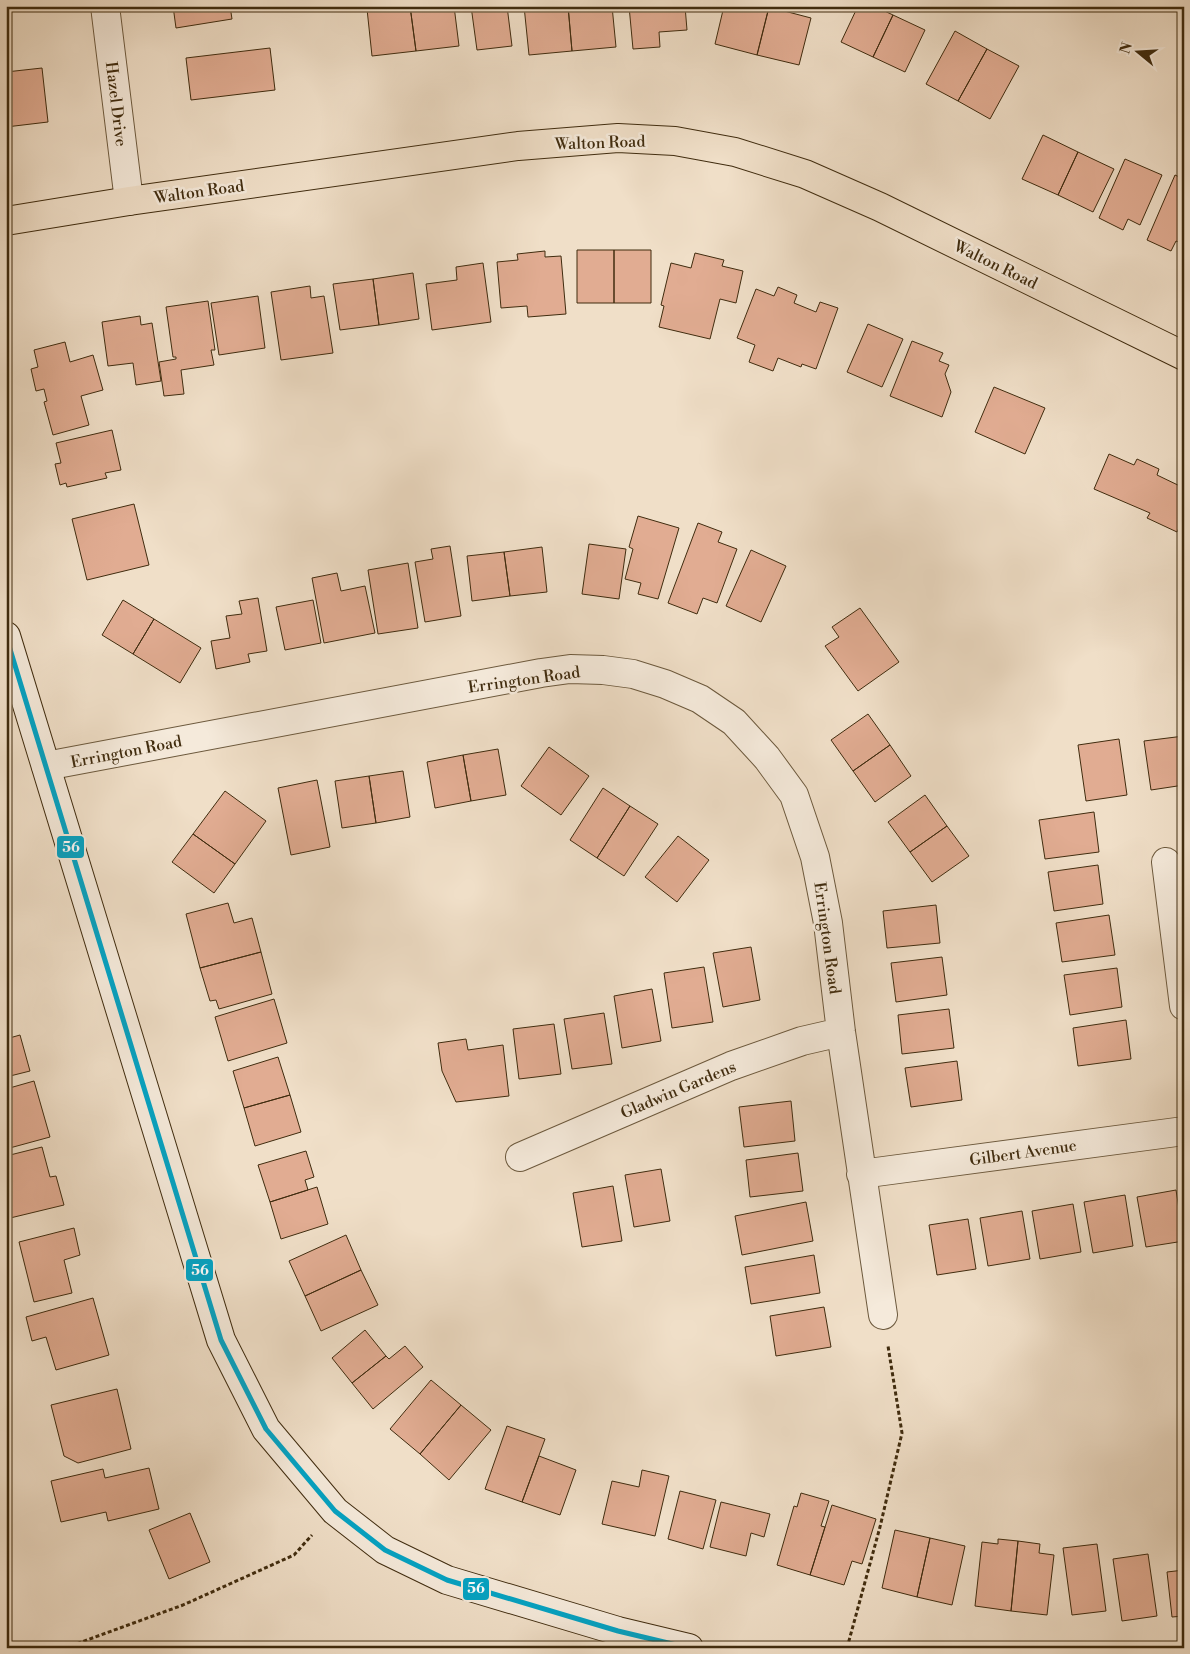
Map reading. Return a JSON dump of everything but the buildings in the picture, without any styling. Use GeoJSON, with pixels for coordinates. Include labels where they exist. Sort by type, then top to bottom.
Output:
{"type":"FeatureCollection","features":[{"type":"Feature","properties":{"kind":"main road","name":"Walton Road"},"geometry":{"type":"LineString","coordinates":[[6,221],[129,201],[518,146],[618,138],[675,141],[736,152],[805,174],[880,207],[1184,356]]}},
{"type":"Feature","properties":{"kind":"street","name":"Hazel Drive"},"geometry":{"type":"LineString","coordinates":[[105,6],[129,201]]}},
{"type":"Feature","properties":{"kind":"street"},"geometry":{"type":"LineString","coordinates":[[6,636],[11,672],[46,766],[221,1340],[266,1429],[335,1511],[384,1550],[447,1580],[614,1639],[689,1648]]}},
{"type":"Feature","properties":{"kind":"street","name":"Errington Road"},"geometry":{"type":"LineString","coordinates":[[46,766],[570,669],[603,670],[633,674],[665,684],[700,699],[734,722],[767,758],[794,795],[815,857],[828,923],[841,1032],[883,1315]]}},
{"type":"Feature","properties":{"kind":"street"},"geometry":{"type":"LineString","coordinates":[[1166,862],[1184,1006]]}},
{"type":"Feature","properties":{"kind":"street","name":"Gladwin Gardens"},"geometry":{"type":"LineString","coordinates":[[520,1157],[731,1066],[802,1041],[841,1032]]}},
{"type":"Feature","properties":{"kind":"street","name":"Gilbert Avenue"},"geometry":{"type":"LineString","coordinates":[[861,1174],[1184,1131]]}},
{"type":"Feature","properties":{"kind":"path"},"geometry":{"type":"LineString","coordinates":[[847,1648],[880,1527],[902,1433],[883,1315]]}},
{"type":"Feature","properties":{"kind":"path"},"geometry":{"type":"LineString","coordinates":[[64,1648],[183,1605],[294,1556],[335,1511]]}},
{"type":"Feature","properties":{"kind":"transit line","name":"56"},"geometry":{"type":"LineString","coordinates":[[6,636],[221,1340],[266,1429],[335,1511],[385,1550],[447,1580],[618,1631],[689,1648]]}}]}
